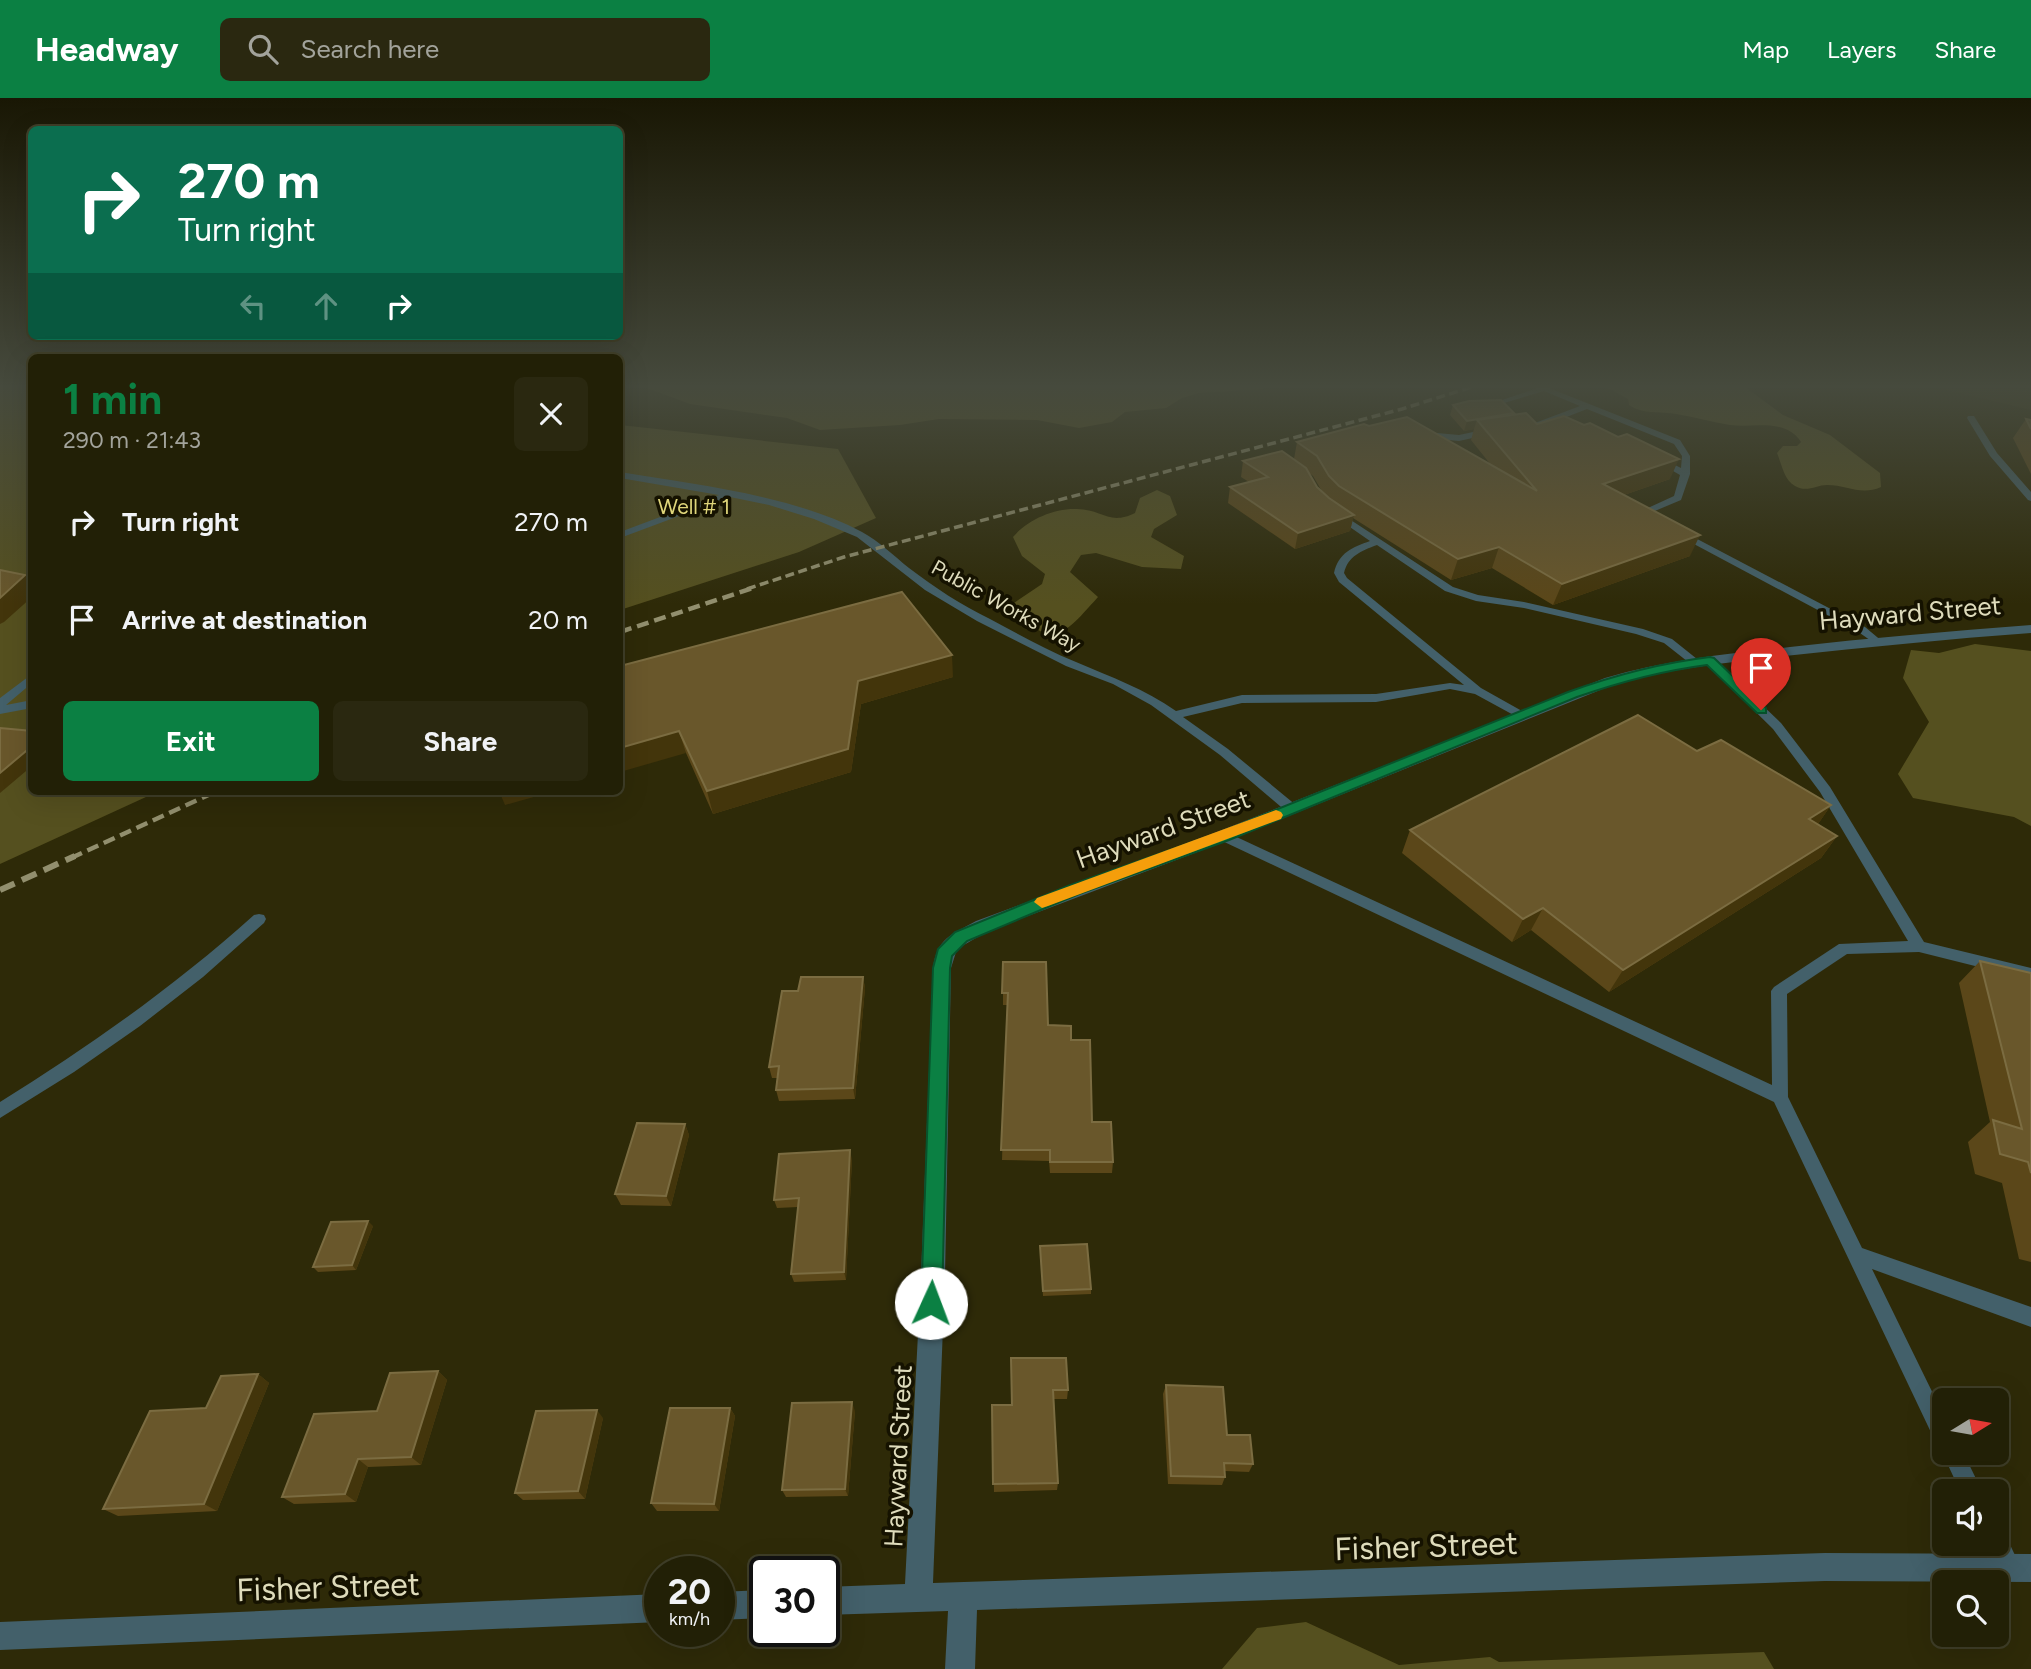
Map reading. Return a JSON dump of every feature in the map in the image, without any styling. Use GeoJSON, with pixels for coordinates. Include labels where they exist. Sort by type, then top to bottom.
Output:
{"type":"FeatureCollection","features":[{"type":"Feature","properties":{"kind":"street","name":"Hayward Street"},"geometry":{"type":"LineString","coordinates":[[918,1597],[944,954],[961,936],[1292,809],[1622,677],[1655,668],[1703,662],[1877,642],[2031,629]]}},
{"type":"Feature","properties":{"kind":"street","name":"Fisher Street"},"geometry":{"type":"LineString","coordinates":[[840,1600],[1825,1567],[2021,1568]]}},
{"type":"Feature","properties":{"kind":"street"},"geometry":{"type":"LineString","coordinates":[[960,1669],[963,1597]]}},
{"type":"Feature","properties":{"kind":"street","name":"Fisher Street"},"geometry":{"type":"LineString","coordinates":[[0,1636],[644,1609]]}},
{"type":"Feature","properties":{"kind":"lane"},"geometry":{"type":"LineString","coordinates":[[1653,457],[1685,474]]}},
{"type":"Feature","properties":{"kind":"lane"},"geometry":{"type":"LineString","coordinates":[[1654,519],[1642,513],[1678,498],[1688,462],[1686,457]]}},
{"type":"Feature","properties":{"kind":"lane"},"geometry":{"type":"LineString","coordinates":[[1996,457],[2031,498]]}},
{"type":"Feature","properties":{"kind":"lane","name":"Public Works Way"},"geometry":{"type":"LineString","coordinates":[[623,476],[730,494],[797,510],[860,535],[929,588],[981,619],[1070,664],[1133,690],[1176,715],[1292,809]]}},
{"type":"Feature","properties":{"kind":"lane"},"geometry":{"type":"LineString","coordinates":[[623,534],[730,494]]}},
{"type":"Feature","properties":{"kind":"lane"},"geometry":{"type":"LineString","coordinates":[[1328,507],[1460,594],[1524,604],[1639,631],[1668,641],[1703,662],[1777,726],[1825,790],[1919,946]]}},
{"type":"Feature","properties":{"kind":"lane"},"geometry":{"type":"LineString","coordinates":[[1677,531],[1861,629],[1877,642]]}},
{"type":"Feature","properties":{"kind":"lane"},"geometry":{"type":"LineString","coordinates":[[1378,541],[1352,552],[1342,560],[1339,573],[1343,580],[1478,691],[1523,715]]}},
{"type":"Feature","properties":{"kind":"lane"},"geometry":{"type":"LineString","coordinates":[[0,704],[28,680]]}},
{"type":"Feature","properties":{"kind":"lane"},"geometry":{"type":"LineString","coordinates":[[1176,715],[1242,699],[1376,698],[1450,686],[1478,691]]}},
{"type":"Feature","properties":{"kind":"lane"},"geometry":{"type":"LineString","coordinates":[[0,710],[28,705]]}},
{"type":"Feature","properties":{"kind":"lane"},"geometry":{"type":"LineString","coordinates":[[1223,836],[1780,1097]]}},
{"type":"Feature","properties":{"kind":"lane"},"geometry":{"type":"LineString","coordinates":[[0,1111],[90,1055],[213,963],[259,919]]}},
{"type":"Feature","properties":{"kind":"lane"},"geometry":{"type":"LineString","coordinates":[[1932,1413],[1780,1097],[1779,990],[1844,948],[1919,946],[2031,974]]}},
{"type":"Feature","properties":{"kind":"lane"},"geometry":{"type":"LineString","coordinates":[[1855,1254],[2031,1317]]}},
{"type":"Feature","properties":{"kind":"lane"},"geometry":{"type":"LineString","coordinates":[[2009,1555],[2021,1568]]}},
{"type":"Feature","properties":{"kind":"green space"},"geometry":{"type":"Polygon","coordinates":[[[0,457],[28,457],[28,795],[150,795],[0,864],[0,457]]]}},
{"type":"Feature","properties":{"kind":"green space","name":"Well # 1"},"geometry":{"type":"Polygon","coordinates":[[[623,457],[843,457],[876,518],[799,552],[623,609],[623,457]]]}},
{"type":"Feature","properties":{"kind":"green space"},"geometry":{"type":"Polygon","coordinates":[[[1779,457],[1859,457],[1880,473],[1881,487],[1867,490],[1834,485],[1799,488],[1788,480],[1779,457]]]}},
{"type":"Feature","properties":{"kind":"green space"},"geometry":{"type":"Polygon","coordinates":[[[1157,490],[1170,496],[1177,515],[1154,529],[1151,537],[1184,556],[1181,569],[1142,567],[1096,553],[1081,555],[1070,572],[1098,597],[1075,622],[1056,634],[1047,634],[1037,629],[1011,605],[1042,584],[1045,574],[1022,556],[1013,537],[1026,525],[1050,513],[1068,509],[1126,517],[1135,513],[1140,498],[1157,490]]]}},
{"type":"Feature","properties":{"kind":"green space"},"geometry":{"type":"Polygon","coordinates":[[[1975,644],[2031,651],[2031,826],[2014,817],[1913,798],[1898,774],[1929,722],[1903,678],[1911,650],[1939,653],[1975,644]]]}},
{"type":"Feature","properties":{"kind":"green space"},"geometry":{"type":"Polygon","coordinates":[[[1306,1622],[1399,1665],[1490,1657],[1499,1662],[1764,1652],[1774,1669],[1222,1669],[1257,1628],[1306,1622]]]}},
{"type":"Feature","properties":{"kind":"building"},"geometry":{"type":"Polygon","coordinates":[[[1257,457],[1291,457],[1306,468],[1317,487],[1329,498],[1354,515],[1298,533],[1230,487],[1268,477],[1243,461],[1257,457]]]}},
{"type":"Feature","properties":{"kind":"building"},"geometry":{"type":"Polygon","coordinates":[[[1318,457],[1478,457],[1537,491],[1509,457],[1675,457],[1679,459],[1603,484],[1700,535],[1562,584],[1499,547],[1458,559],[1339,486],[1318,457]]]}},
{"type":"Feature","properties":{"kind":"building"},"geometry":{"type":"Polygon","coordinates":[[[0,570],[25,575],[0,598],[0,570]]]}},
{"type":"Feature","properties":{"kind":"building"},"geometry":{"type":"Polygon","coordinates":[[[902,592],[952,655],[858,681],[848,749],[707,791],[679,731],[623,747],[623,665],[902,592]]]}},
{"type":"Feature","properties":{"kind":"building"},"geometry":{"type":"Polygon","coordinates":[[[1638,715],[1697,751],[1721,740],[1831,805],[1809,819],[1837,836],[1623,970],[1543,908],[1523,919],[1410,830],[1638,715]]]}},
{"type":"Feature","properties":{"kind":"building"},"geometry":{"type":"Polygon","coordinates":[[[0,728],[28,731],[28,749],[0,773],[0,728]]]}},
{"type":"Feature","properties":{"kind":"building"},"geometry":{"type":"Polygon","coordinates":[[[1980,961],[2031,973],[2031,1173],[2028,1162],[2000,1154],[1993,1120],[2022,1129],[1980,961]]]}},
{"type":"Feature","properties":{"kind":"building"},"geometry":{"type":"Polygon","coordinates":[[[1003,962],[1046,962],[1048,1025],[1071,1026],[1071,1040],[1090,1040],[1092,1122],[1111,1122],[1113,1162],[1050,1162],[1050,1150],[1001,1150],[1008,993],[1002,993],[1003,962]]]}},
{"type":"Feature","properties":{"kind":"building"},"geometry":{"type":"Polygon","coordinates":[[[801,977],[863,977],[853,1088],[776,1090],[779,1066],[769,1067],[782,991],[798,991],[801,977]]]}},
{"type":"Feature","properties":{"kind":"building"},"geometry":{"type":"Polygon","coordinates":[[[637,1123],[685,1124],[666,1196],[615,1194],[637,1123]]]}},
{"type":"Feature","properties":{"kind":"building"},"geometry":{"type":"Polygon","coordinates":[[[850,1150],[844,1272],[791,1274],[799,1198],[774,1200],[779,1154],[850,1150]]]}},
{"type":"Feature","properties":{"kind":"building"},"geometry":{"type":"Polygon","coordinates":[[[368,1221],[352,1265],[313,1267],[331,1222],[368,1221]]]}},
{"type":"Feature","properties":{"kind":"building"},"geometry":{"type":"Polygon","coordinates":[[[1087,1244],[1091,1289],[1043,1291],[1040,1246],[1087,1244]]]}},
{"type":"Feature","properties":{"kind":"building"},"geometry":{"type":"Polygon","coordinates":[[[1011,1358],[1066,1358],[1068,1390],[1053,1390],[1058,1483],[993,1484],[992,1405],[1012,1405],[1011,1358]]]}},
{"type":"Feature","properties":{"kind":"building"},"geometry":{"type":"Polygon","coordinates":[[[438,1371],[411,1457],[358,1459],[345,1494],[282,1497],[314,1414],[377,1411],[390,1373],[438,1371]]]}},
{"type":"Feature","properties":{"kind":"building"},"geometry":{"type":"Polygon","coordinates":[[[258,1374],[204,1504],[103,1509],[150,1411],[206,1408],[221,1376],[258,1374]]]}},
{"type":"Feature","properties":{"kind":"building"},"geometry":{"type":"Polygon","coordinates":[[[1166,1385],[1223,1387],[1227,1435],[1250,1435],[1253,1464],[1224,1463],[1225,1477],[1171,1476],[1166,1385]]]}},
{"type":"Feature","properties":{"kind":"building"},"geometry":{"type":"Polygon","coordinates":[[[852,1402],[845,1489],[782,1490],[792,1403],[852,1402]]]}},
{"type":"Feature","properties":{"kind":"building"},"geometry":{"type":"Polygon","coordinates":[[[670,1408],[730,1408],[714,1504],[651,1503],[670,1408]]]}},
{"type":"Feature","properties":{"kind":"building"},"geometry":{"type":"Polygon","coordinates":[[[597,1410],[578,1491],[515,1493],[536,1411],[597,1410]]]}},
{"type":"Feature","properties":{"kind":"railway"},"geometry":{"type":"LineString","coordinates":[[747,589],[844,557],[1220,457]]}},
{"type":"Feature","properties":{"kind":"railway"},"geometry":{"type":"LineString","coordinates":[[623,631],[753,588]]}},
{"type":"Feature","properties":{"kind":"railway"},"geometry":{"type":"LineString","coordinates":[[71,858],[208,795]]}},
{"type":"Feature","properties":{"kind":"railway"},"geometry":{"type":"LineString","coordinates":[[0,890],[75,856]]}},
{"type":"Feature","properties":{"kind":"slow traffic"},"geometry":{"type":"LineString","coordinates":[[1042,902],[1276,815]]}},
{"type":"Feature","properties":{"kind":"route"},"geometry":{"type":"LineString","coordinates":[[931,1303],[942,968],[944,954],[950,944],[961,936],[1074,890],[1223,836],[1622,677],[1647,670],[1710,661],[1761,710]]}}]}
